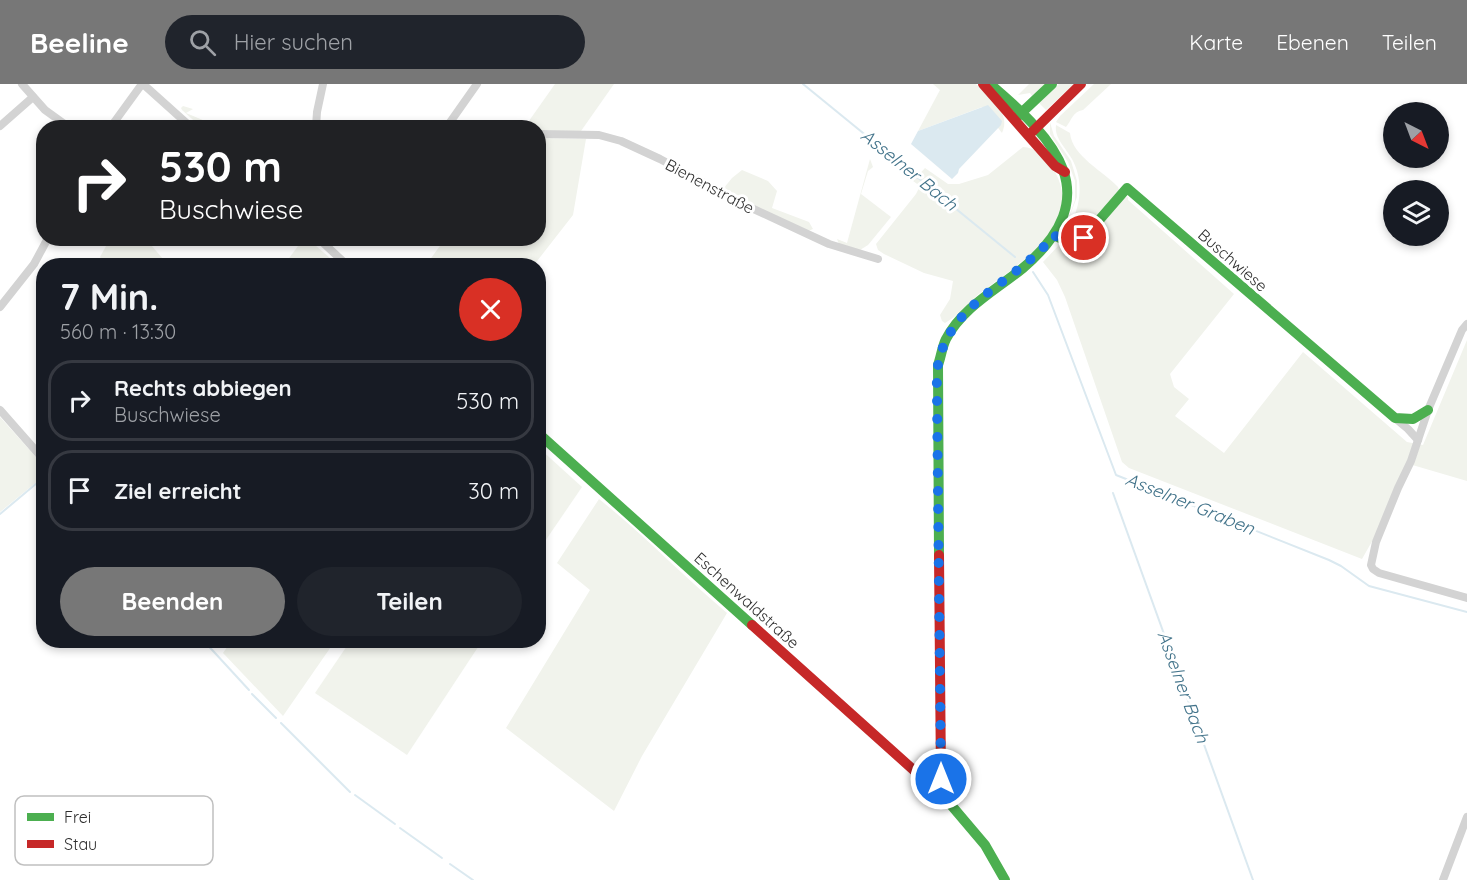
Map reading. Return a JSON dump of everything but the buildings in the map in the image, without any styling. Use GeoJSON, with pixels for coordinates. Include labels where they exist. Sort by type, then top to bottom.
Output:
{"type":"FeatureCollection","features":[{"type":"Feature","properties":{"kind":"main road"},"geometry":{"type":"LineString","coordinates":[[983,84],[1017,116],[1036,127],[1063,164],[1068,184],[1066,206],[1054,235],[1039,253],[962,316],[949,334],[939,360],[937,397],[941,779],[944,797],[985,845],[1005,880]]}},
{"type":"Feature","properties":{"kind":"main road"},"geometry":{"type":"LineString","coordinates":[[990,84],[1017,116],[1027,136],[1055,166],[1065,172]]}},
{"type":"Feature","properties":{"kind":"main road"},"geometry":{"type":"LineString","coordinates":[[1017,116],[1052,84]]}},
{"type":"Feature","properties":{"kind":"main road"},"geometry":{"type":"LineString","coordinates":[[1027,136],[1081,84]]}},
{"type":"Feature","properties":{"kind":"main road","name":"Buschwiese"},"geometry":{"type":"LineString","coordinates":[[1054,235],[1072,244],[1081,241],[1127,188],[1395,418]]}},
{"type":"Feature","properties":{"kind":"main road"},"geometry":{"type":"LineString","coordinates":[[1395,418],[1411,421],[1428,411]]}},
{"type":"Feature","properties":{"kind":"main road","name":"Eschenwaldstraße"},"geometry":{"type":"LineString","coordinates":[[546,440],[925,778],[941,779]]}},
{"type":"Feature","properties":{"kind":"street"},"geometry":{"type":"LineString","coordinates":[[22,84],[45,110],[59,120]]}},
{"type":"Feature","properties":{"kind":"street"},"geometry":{"type":"LineString","coordinates":[[116,120],[143,84],[183,120]]}},
{"type":"Feature","properties":{"kind":"street"},"geometry":{"type":"LineString","coordinates":[[316,120],[322,84]]}},
{"type":"Feature","properties":{"kind":"street"},"geometry":{"type":"LineString","coordinates":[[452,120],[477,84]]}},
{"type":"Feature","properties":{"kind":"street"},"geometry":{"type":"LineString","coordinates":[[0,126],[33,97]]}},
{"type":"Feature","properties":{"kind":"street","name":"Bienenstraße"},"geometry":{"type":"LineString","coordinates":[[546,134],[599,135],[621,141],[660,159],[755,210],[829,244],[878,259]]}},
{"type":"Feature","properties":{"kind":"street"},"geometry":{"type":"LineString","coordinates":[[327,246],[339,258]]}},
{"type":"Feature","properties":{"kind":"street"},"geometry":{"type":"LineString","coordinates":[[0,307],[36,260]]}},
{"type":"Feature","properties":{"kind":"street"},"geometry":{"type":"LineString","coordinates":[[1467,324],[1462,330],[1428,411],[1377,542],[1371,565],[1379,573],[1467,598]]}},
{"type":"Feature","properties":{"kind":"street"},"geometry":{"type":"LineString","coordinates":[[0,410],[36,451]]}},
{"type":"Feature","properties":{"kind":"street","name":"Buschwiese"},"geometry":{"type":"LineString","coordinates":[[1395,418],[1418,440]]}},
{"type":"Feature","properties":{"kind":"street"},"geometry":{"type":"LineString","coordinates":[[1443,880],[1467,817]]}},
{"type":"Feature","properties":{"kind":"shaded area"},"geometry":{"type":"Polygon","coordinates":[[[555,84],[614,84],[581,131],[546,131],[546,120],[530,120],[555,84]]]}},
{"type":"Feature","properties":{"kind":"shaded area"},"geometry":{"type":"Polygon","coordinates":[[[933,84],[976,84],[1002,112],[1004,126],[1002,133],[982,107],[918,131],[940,90],[933,84]]]}},
{"type":"Feature","properties":{"kind":"shaded area"},"geometry":{"type":"Polygon","coordinates":[[[1029,84],[1045,84],[1032,96],[1030,93],[1018,95],[1029,84]]]}},
{"type":"Feature","properties":{"kind":"shaded area"},"geometry":{"type":"Polygon","coordinates":[[[1059,84],[1074,84],[1046,110],[1039,103],[1059,84]]]}},
{"type":"Feature","properties":{"kind":"shaded area"},"geometry":{"type":"Polygon","coordinates":[[[1094,84],[1111,84],[1083,110],[1074,114],[1066,127],[1056,122],[1060,116],[1094,84]]]}},
{"type":"Feature","properties":{"kind":"shaded area"},"geometry":{"type":"Polygon","coordinates":[[[988,105],[1002,121],[1001,125],[952,179],[911,144],[918,131],[988,105]]]}},
{"type":"Feature","properties":{"kind":"shaded area"},"geometry":{"type":"Polygon","coordinates":[[[183,106],[193,109],[186,113],[203,120],[193,120],[182,110],[183,106]]]}},
{"type":"Feature","properties":{"kind":"shaded area"},"geometry":{"type":"Polygon","coordinates":[[[1050,122],[1054,136],[1071,161],[1077,181],[1077,197],[1064,231],[1075,200],[1075,181],[1068,162],[1050,134],[1050,122]]]}},
{"type":"Feature","properties":{"kind":"shaded area"},"geometry":{"type":"Polygon","coordinates":[[[1056,125],[1070,133],[1076,149],[1082,156],[1112,181],[1119,190],[1078,239],[1064,236],[1076,212],[1080,189],[1078,173],[1061,143],[1056,125]]]}},
{"type":"Feature","properties":{"kind":"shaded area"},"geometry":{"type":"Polygon","coordinates":[[[546,138],[586,139],[573,215],[539,258],[431,258],[440,246],[546,246],[546,138]]]}},
{"type":"Feature","properties":{"kind":"shaded area"},"geometry":{"type":"Polygon","coordinates":[[[1023,147],[1040,153],[1047,160],[1061,187],[1062,206],[1055,224],[1029,256],[945,323],[940,315],[950,299],[953,281],[924,273],[884,254],[878,250],[876,244],[916,194],[920,186],[913,181],[925,168],[948,184],[959,184],[988,175],[1023,147]]]}},
{"type":"Feature","properties":{"kind":"shaded area"},"geometry":{"type":"Polygon","coordinates":[[[870,159],[873,167],[868,171],[861,194],[891,217],[868,245],[860,250],[839,244],[837,239],[847,243],[870,159]]]}},
{"type":"Feature","properties":{"kind":"shaded area"},"geometry":{"type":"Polygon","coordinates":[[[742,170],[768,181],[777,191],[772,208],[809,222],[813,229],[808,231],[723,189],[742,170]]]}},
{"type":"Feature","properties":{"kind":"shaded area"},"geometry":{"type":"Polygon","coordinates":[[[1128,197],[1128,200],[1234,294],[1170,374],[1174,387],[1189,399],[1175,416],[1224,453],[1303,352],[1407,442],[1423,445],[1467,340],[1467,481],[1409,464],[1387,515],[1362,559],[1129,468],[1122,462],[1065,297],[1057,280],[1043,262],[1060,244],[1070,247],[1124,198],[1128,197]]]}},
{"type":"Feature","properties":{"kind":"shaded area"},"geometry":{"type":"Polygon","coordinates":[[[106,246],[152,246],[162,258],[101,258],[106,246]]]}},
{"type":"Feature","properties":{"kind":"shaded area"},"geometry":{"type":"Polygon","coordinates":[[[298,246],[316,246],[330,258],[289,258],[298,246]]]}},
{"type":"Feature","properties":{"kind":"shaded area"},"geometry":{"type":"Polygon","coordinates":[[[0,417],[36,457],[36,482],[0,512],[0,417]]]}},
{"type":"Feature","properties":{"kind":"shaded area"},"geometry":{"type":"Polygon","coordinates":[[[546,454],[582,487],[546,540],[546,454]]]}},
{"type":"Feature","properties":{"kind":"shaded area"},"geometry":{"type":"Polygon","coordinates":[[[599,499],[727,613],[642,756],[614,811],[506,728],[590,590],[557,563],[599,499]]]}},
{"type":"Feature","properties":{"kind":"shaded area"},"geometry":{"type":"Polygon","coordinates":[[[226,648],[330,648],[283,716],[223,653],[226,648]]]}},
{"type":"Feature","properties":{"kind":"shaded area"},"geometry":{"type":"Polygon","coordinates":[[[346,648],[477,648],[407,755],[315,693],[346,648]]]}},
{"type":"Feature","properties":{"kind":"waterway","name":"Asselner Bach"},"geometry":{"type":"LineString","coordinates":[[803,84],[1015,257]]}},
{"type":"Feature","properties":{"kind":"waterway","name":"Asselner Bach"},"geometry":{"type":"LineString","coordinates":[[905,175],[917,178]]}},
{"type":"Feature","properties":{"kind":"waterway","name":"Asselner Graben"},"geometry":{"type":"LineString","coordinates":[[1033,272],[1048,295],[1116,475],[1329,560],[1369,586],[1467,612]]}},
{"type":"Feature","properties":{"kind":"waterway"},"geometry":{"type":"LineString","coordinates":[[0,514],[36,484]]}},
{"type":"Feature","properties":{"kind":"waterway","name":"Asselner Bach"},"geometry":{"type":"LineString","coordinates":[[1113,493],[1253,880]]}},
{"type":"Feature","properties":{"kind":"waterway"},"geometry":{"type":"LineString","coordinates":[[210,648],[249,690]]}},
{"type":"Feature","properties":{"kind":"waterway"},"geometry":{"type":"LineString","coordinates":[[252,694],[276,718]]}},
{"type":"Feature","properties":{"kind":"waterway"},"geometry":{"type":"LineString","coordinates":[[281,723],[350,792]]}},
{"type":"Feature","properties":{"kind":"waterway"},"geometry":{"type":"LineString","coordinates":[[355,795],[395,824]]}},
{"type":"Feature","properties":{"kind":"waterway"},"geometry":{"type":"LineString","coordinates":[[400,828],[442,858]]}},
{"type":"Feature","properties":{"kind":"waterway"},"geometry":{"type":"LineString","coordinates":[[450,864],[473,880]]}},
{"type":"Feature","properties":{"kind":"traffic: fast"},"geometry":{"type":"LineString","coordinates":[[939,555],[938,365],[943,345],[953,328],[971,308],[1023,268],[1049,242],[1063,217],[1067,193],[1063,170],[1052,148],[1035,126],[990,84]]}},
{"type":"Feature","properties":{"kind":"traffic: fast"},"geometry":{"type":"LineString","coordinates":[[1018,116],[1052,84]]}},
{"type":"Feature","properties":{"kind":"traffic: fast"},"geometry":{"type":"LineString","coordinates":[[1054,235],[1070,243],[1081,241],[1127,188],[1395,418],[1413,419],[1428,410]]}},
{"type":"Feature","properties":{"kind":"traffic: fast"},"geometry":{"type":"LineString","coordinates":[[546,440],[752,625]]}},
{"type":"Feature","properties":{"kind":"traffic: fast"},"geometry":{"type":"LineString","coordinates":[[946,799],[985,845],[1005,880]]}},
{"type":"Feature","properties":{"kind":"traffic: jam"},"geometry":{"type":"LineString","coordinates":[[983,84],[1055,166],[1065,172]]}},
{"type":"Feature","properties":{"kind":"traffic: jam"},"geometry":{"type":"LineString","coordinates":[[1032,132],[1081,84]]}},
{"type":"Feature","properties":{"kind":"traffic: jam"},"geometry":{"type":"LineString","coordinates":[[939,555],[941,779],[946,799]]}},
{"type":"Feature","properties":{"kind":"traffic: jam"},"geometry":{"type":"LineString","coordinates":[[752,625],[918,774],[925,778],[941,779]]}},
{"type":"Feature","properties":{"kind":"route"},"geometry":{"type":"LineString","coordinates":[[941,779],[937,397],[939,360],[944,343],[955,323],[1039,253],[1054,235],[1072,244],[1084,238]]}}]}
